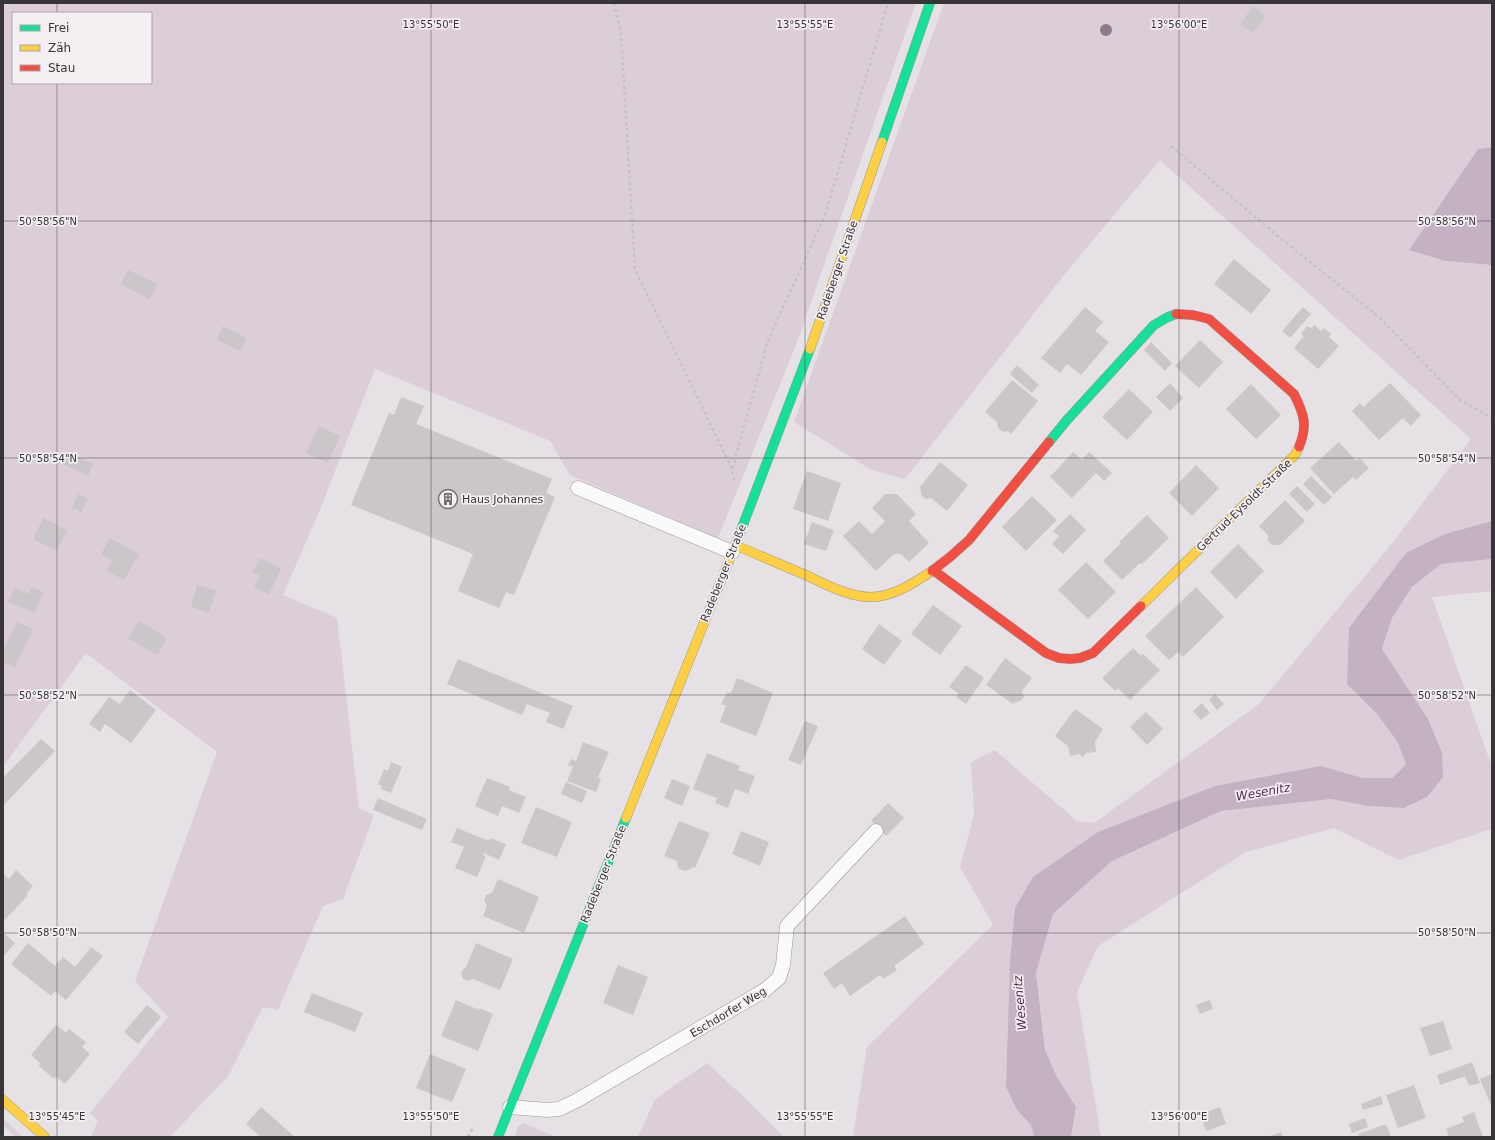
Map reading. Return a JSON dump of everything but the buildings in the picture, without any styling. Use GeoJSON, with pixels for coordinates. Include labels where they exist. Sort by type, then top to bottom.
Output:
{"type":"FeatureCollection","features":[{"type":"Feature","properties":{"kind":"street","name":"Radeberger Straße"},"geometry":{"type":"LineString","coordinates":[[498,1137],[804,366],[930,3]]}},
{"type":"Feature","properties":{"kind":"street","name":"Gertrud-Eysoldt-Straße"},"geometry":{"type":"LineString","coordinates":[[733,548],[848,594],[872,597],[885,595],[897,590],[933,570],[957,552],[969,540],[1067,420],[1154,325],[1166,317],[1178,314],[1192,313],[1209,319],[1294,394],[1301,407],[1305,423],[1303,440],[1295,455],[1093,653],[1075,659],[1060,658],[1046,653],[933,570]]}},
{"type":"Feature","properties":{"kind":"street"},"geometry":{"type":"LineString","coordinates":[[3,1100],[45,1137]]}},
{"type":"Feature","properties":{"kind":"lane"},"geometry":{"type":"LineString","coordinates":[[578,488],[733,548]]}},
{"type":"Feature","properties":{"kind":"lane","name":"Eschdorfer Weg"},"geometry":{"type":"LineString","coordinates":[[510,1107],[547,1110],[559,1109],[576,1101],[765,990],[778,978],[783,965],[787,926],[876,831]]}},
{"type":"Feature","properties":{"kind":"path"},"geometry":{"type":"LineString","coordinates":[[614,3],[621,33],[635,269],[732,470],[734,485]]}},
{"type":"Feature","properties":{"kind":"path"},"geometry":{"type":"LineString","coordinates":[[732,470],[768,343],[825,215],[888,3]]}},
{"type":"Feature","properties":{"kind":"path"},"geometry":{"type":"LineString","coordinates":[[1171,146],[1273,232],[1380,318],[1460,400],[1492,418]]}},
{"type":"Feature","properties":{"kind":"shaded area"},"geometry":{"type":"Polygon","coordinates":[[[3,3],[916,3],[796,345],[718,538],[570,475],[550,441],[375,369],[319,512],[283,595],[337,618],[359,808],[374,815],[343,899],[323,906],[278,1010],[263,1007],[229,1075],[170,1137],[91,1137],[98,1120],[90,1113],[168,1017],[135,981],[217,752],[86,653],[3,767],[3,3]]]}},
{"type":"Feature","properties":{"kind":"shaded area"},"geometry":{"type":"Polygon","coordinates":[[[944,3],[1492,3],[1492,147],[1478,149],[1409,250],[1445,261],[1492,265],[1492,521],[1445,534],[1379,587],[1377,714],[1397,741],[1406,764],[1392,778],[1363,778],[1321,766],[1215,786],[1015,908],[1010,960],[1006,1087],[1017,1110],[1031,1125],[1034,1135],[1031,1137],[853,1137],[867,1047],[993,925],[960,867],[974,815],[971,762],[995,750],[1077,821],[1094,823],[1259,704],[1394,541],[1471,439],[1160,160],[1064,275],[905,479],[872,470],[794,422],[944,3]]]}},
{"type":"Feature","properties":{"kind":"shaded area"},"geometry":{"type":"Polygon","coordinates":[[[1492,559],[1492,591],[1432,597],[1492,767],[1492,829],[1399,860],[1334,828],[1246,852],[1098,946],[1077,992],[1101,1137],[1071,1137],[1076,1107],[1057,1077],[1045,1050],[1036,973],[1053,914],[1112,861],[1221,811],[1331,799],[1368,806],[1403,808],[1428,719],[1382,649],[1392,618],[1412,587],[1441,564],[1492,559]]]}},
{"type":"Feature","properties":{"kind":"shaded area"},"geometry":{"type":"Polygon","coordinates":[[[707,1063],[784,1137],[638,1137],[655,1099],[707,1063]]]}},
{"type":"Feature","properties":{"kind":"shaded area"},"geometry":{"type":"Polygon","coordinates":[[[3,1118],[22,1137],[16,1137],[3,1126],[3,1118]]]}},
{"type":"Feature","properties":{"kind":"shaded area"},"geometry":{"type":"Polygon","coordinates":[[[524,1123],[556,1137],[515,1137],[518,1126],[524,1123]]]}},
{"type":"Feature","properties":{"kind":"water"},"geometry":{"type":"Polygon","coordinates":[[[1492,147],[1492,265],[1445,261],[1409,250],[1478,149],[1492,147]]]}},
{"type":"Feature","properties":{"kind":"water","name":"Wesenitz"},"geometry":{"type":"Polygon","coordinates":[[[1492,521],[1492,559],[1441,564],[1412,587],[1392,618],[1382,649],[1428,719],[1442,753],[1443,777],[1427,797],[1403,808],[1368,806],[1331,799],[1221,811],[1112,861],[1053,914],[1036,973],[1045,1050],[1057,1077],[1076,1107],[1071,1137],[1031,1137],[1034,1135],[1031,1125],[1017,1110],[1006,1087],[1010,960],[1015,908],[1033,877],[1098,832],[1215,786],[1321,766],[1363,778],[1392,778],[1406,764],[1397,741],[1377,714],[1347,684],[1349,628],[1406,553],[1445,534],[1492,521]]]}},
{"type":"Feature","properties":{"kind":"traffic: fast"},"geometry":{"type":"LineString","coordinates":[[882,142],[930,3]]}},
{"type":"Feature","properties":{"kind":"traffic: fast"},"geometry":{"type":"LineString","coordinates":[[1049,442],[1067,420],[1154,325],[1176,314]]}},
{"type":"Feature","properties":{"kind":"traffic: fast"},"geometry":{"type":"LineString","coordinates":[[738,538],[810,349]]}},
{"type":"Feature","properties":{"kind":"traffic: fast"},"geometry":{"type":"LineString","coordinates":[[498,1137],[626,818]]}},
{"type":"Feature","properties":{"kind":"traffic: slow"},"geometry":{"type":"LineString","coordinates":[[810,349],[882,142]]}},
{"type":"Feature","properties":{"kind":"traffic: slow"},"geometry":{"type":"LineString","coordinates":[[1141,606],[1295,455],[1299,447]]}},
{"type":"Feature","properties":{"kind":"traffic: slow"},"geometry":{"type":"LineString","coordinates":[[626,818],[738,538]]}},
{"type":"Feature","properties":{"kind":"traffic: slow"},"geometry":{"type":"LineString","coordinates":[[735,545],[838,590],[855,595],[871,597],[887,595],[911,584],[932,571]]}},
{"type":"Feature","properties":{"kind":"traffic: slow"},"geometry":{"type":"LineString","coordinates":[[3,1100],[45,1137]]}},
{"type":"Feature","properties":{"kind":"traffic: jam"},"geometry":{"type":"LineString","coordinates":[[1176,314],[1193,315],[1209,319],[1294,394],[1304,420],[1302,439],[1299,447]]}},
{"type":"Feature","properties":{"kind":"traffic: jam"},"geometry":{"type":"LineString","coordinates":[[932,571],[969,540],[1049,442]]}},
{"type":"Feature","properties":{"kind":"traffic: jam"},"geometry":{"type":"LineString","coordinates":[[933,570],[1046,653],[1059,658],[1080,658],[1093,653],[1141,606]]}},
{"type":"Feature","properties":{"kind":"place","name":"Haus Johannes"},"geometry":{"type":"Point","coordinates":[448,499]}}]}
